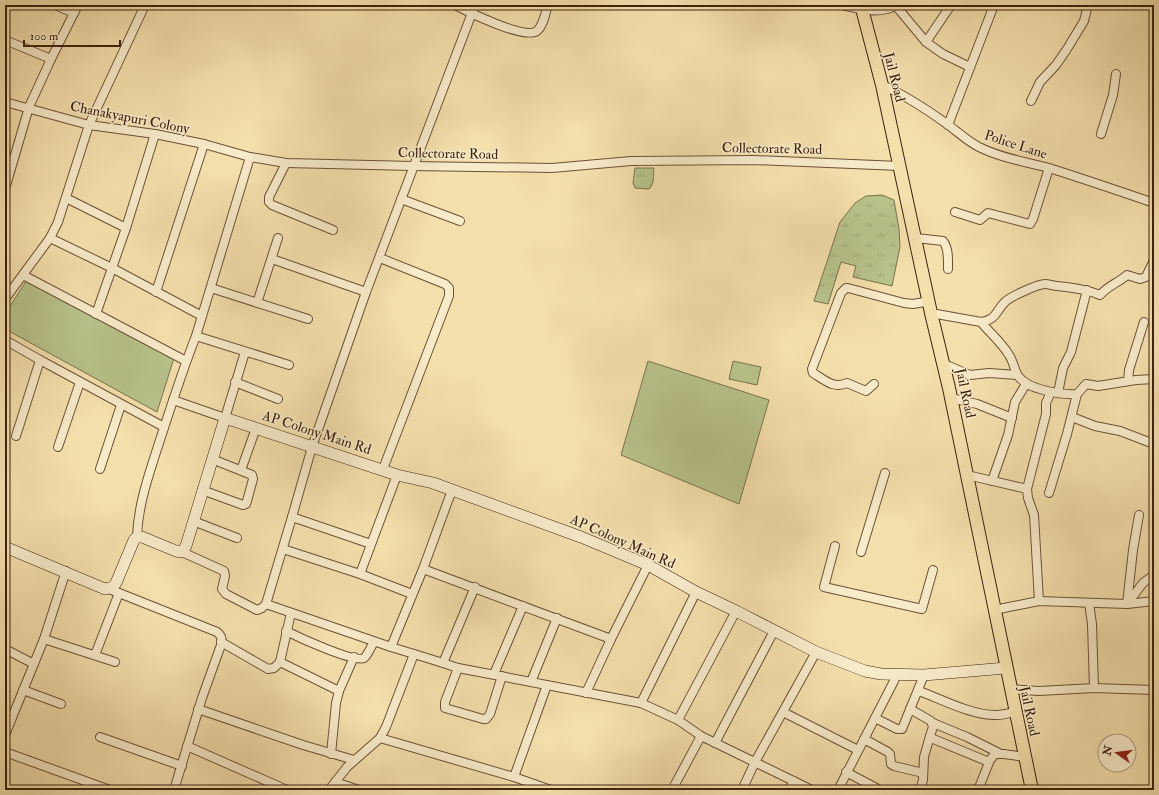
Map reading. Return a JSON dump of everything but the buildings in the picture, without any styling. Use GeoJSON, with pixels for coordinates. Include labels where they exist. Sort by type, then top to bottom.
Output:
{"type":"FeatureCollection","features":[{"type":"Feature","properties":{"kind":"main road","name":"Jail Road"},"geometry":{"type":"LineString","coordinates":[[862,8],[882,84],[944,364],[1032,790]]}},
{"type":"Feature","properties":{"kind":"street"},"geometry":{"type":"LineString","coordinates":[[55,5],[74,13]]}},
{"type":"Feature","properties":{"kind":"street"},"geometry":{"type":"LineString","coordinates":[[5,189],[29,108],[78,5]]}},
{"type":"Feature","properties":{"kind":"street"},"geometry":{"type":"LineString","coordinates":[[5,299],[50,238],[58,222],[89,125],[145,5]]}},
{"type":"Feature","properties":{"kind":"street"},"geometry":{"type":"LineString","coordinates":[[455,5],[523,33],[536,31],[541,25],[548,5]]}},
{"type":"Feature","properties":{"kind":"street"},"geometry":{"type":"LineString","coordinates":[[137,537],[142,537],[182,552],[224,571],[225,576],[222,589],[226,594],[257,610],[266,604],[312,447],[366,292],[475,5]]}},
{"type":"Feature","properties":{"kind":"street"},"geometry":{"type":"LineString","coordinates":[[842,5],[880,10],[896,5],[926,42],[943,54],[970,67]]}},
{"type":"Feature","properties":{"kind":"street"},"geometry":{"type":"LineString","coordinates":[[926,42],[951,5]]}},
{"type":"Feature","properties":{"kind":"street"},"geometry":{"type":"LineString","coordinates":[[948,125],[994,5]]}},
{"type":"Feature","properties":{"kind":"street"},"geometry":{"type":"LineString","coordinates":[[1031,101],[1040,82],[1056,65],[1071,43],[1084,21],[1088,5]]}},
{"type":"Feature","properties":{"kind":"street"},"geometry":{"type":"LineString","coordinates":[[5,50],[7,41],[51,59]]}},
{"type":"Feature","properties":{"kind":"street"},"geometry":{"type":"LineString","coordinates":[[1101,134],[1113,95],[1116,74]]}},
{"type":"Feature","properties":{"kind":"street","name":"Police Lane"},"geometry":{"type":"LineString","coordinates":[[882,84],[901,93],[948,125],[965,140],[980,148],[998,155],[1049,168],[1154,203]]}},
{"type":"Feature","properties":{"kind":"street","name":"Chanakyapuri Colony"},"geometry":{"type":"LineString","coordinates":[[5,102],[89,125],[155,134],[204,144],[250,157]]}},
{"type":"Feature","properties":{"kind":"street"},"geometry":{"type":"LineString","coordinates":[[96,314],[126,228],[155,134]]}},
{"type":"Feature","properties":{"kind":"street"},"geometry":{"type":"LineString","coordinates":[[156,292],[204,144]]}},
{"type":"Feature","properties":{"kind":"street"},"geometry":{"type":"LineString","coordinates":[[95,655],[114,591],[113,587],[116,584],[134,540],[137,537],[137,524],[140,506],[164,427],[196,336],[250,157]]}},
{"type":"Feature","properties":{"kind":"street","name":"Collectorate Road"},"geometry":{"type":"LineString","coordinates":[[250,157],[286,163],[552,168],[631,161],[754,160],[900,166]]}},
{"type":"Feature","properties":{"kind":"street"},"geometry":{"type":"LineString","coordinates":[[286,163],[269,197],[269,202],[272,205],[333,230]]}},
{"type":"Feature","properties":{"kind":"street"},"geometry":{"type":"LineString","coordinates":[[955,212],[980,220],[988,213],[1030,224],[1033,219],[1049,168]]}},
{"type":"Feature","properties":{"kind":"street"},"geometry":{"type":"LineString","coordinates":[[66,198],[126,228]]}},
{"type":"Feature","properties":{"kind":"street"},"geometry":{"type":"LineString","coordinates":[[401,199],[460,221]]}},
{"type":"Feature","properties":{"kind":"street"},"geometry":{"type":"LineString","coordinates":[[50,238],[112,268],[202,316]]}},
{"type":"Feature","properties":{"kind":"street"},"geometry":{"type":"LineString","coordinates":[[257,303],[278,238]]}},
{"type":"Feature","properties":{"kind":"street"},"geometry":{"type":"LineString","coordinates":[[916,238],[943,241],[947,248],[948,270]]}},
{"type":"Feature","properties":{"kind":"street"},"geometry":{"type":"LineString","coordinates":[[380,258],[445,284],[450,288],[449,296],[383,469]]}},
{"type":"Feature","properties":{"kind":"street"},"geometry":{"type":"LineString","coordinates":[[272,259],[366,292]]}},
{"type":"Feature","properties":{"kind":"street"},"geometry":{"type":"LineString","coordinates":[[874,384],[866,391],[847,383],[839,386],[830,383],[813,373],[812,369],[841,293],[846,288],[904,303],[931,307],[981,322],[992,319],[1000,307],[1012,297],[1044,284],[1088,290],[1100,295],[1107,287],[1121,281],[1127,275],[1140,280],[1146,277],[1154,260]]}},
{"type":"Feature","properties":{"kind":"street"},"geometry":{"type":"LineString","coordinates":[[23,275],[186,361]]}},
{"type":"Feature","properties":{"kind":"street"},"geometry":{"type":"LineString","coordinates":[[211,288],[308,318]]}},
{"type":"Feature","properties":{"kind":"street"},"geometry":{"type":"LineString","coordinates":[[1040,601],[1034,516],[1028,498],[1027,489],[1046,414],[1046,403],[1055,393],[1063,368],[1071,352],[1088,290]]}},
{"type":"Feature","properties":{"kind":"street"},"geometry":{"type":"LineString","coordinates":[[981,322],[1010,356],[1017,375],[1026,384],[1055,393],[1077,394]]}},
{"type":"Feature","properties":{"kind":"street"},"geometry":{"type":"LineString","coordinates":[[1128,381],[1129,370],[1144,322]]}},
{"type":"Feature","properties":{"kind":"street"},"geometry":{"type":"LineString","coordinates":[[196,336],[289,365]]}},
{"type":"Feature","properties":{"kind":"street"},"geometry":{"type":"LineString","coordinates":[[5,340],[121,405],[164,427]]}},
{"type":"Feature","properties":{"kind":"street"},"geometry":{"type":"LineString","coordinates":[[182,552],[186,546],[245,352]]}},
{"type":"Feature","properties":{"kind":"street"},"geometry":{"type":"LineString","coordinates":[[16,436],[40,360]]}},
{"type":"Feature","properties":{"kind":"street"},"geometry":{"type":"LineString","coordinates":[[944,364],[970,375],[988,373],[1017,375]]}},
{"type":"Feature","properties":{"kind":"street"},"geometry":{"type":"LineString","coordinates":[[1049,493],[1072,417],[1077,394],[1086,384],[1098,386],[1128,381],[1154,379]]}},
{"type":"Feature","properties":{"kind":"street"},"geometry":{"type":"LineString","coordinates":[[58,447],[80,382]]}},
{"type":"Feature","properties":{"kind":"street"},"geometry":{"type":"LineString","coordinates":[[235,382],[278,399]]}},
{"type":"Feature","properties":{"kind":"street"},"geometry":{"type":"LineString","coordinates":[[992,481],[1008,435],[1015,402],[1026,384]]}},
{"type":"Feature","properties":{"kind":"street"},"geometry":{"type":"LineString","coordinates":[[951,398],[976,404],[1012,418]]}},
{"type":"Feature","properties":{"kind":"street"},"geometry":{"type":"LineString","coordinates":[[173,400],[225,418]]}},
{"type":"Feature","properties":{"kind":"street"},"geometry":{"type":"LineString","coordinates":[[100,469],[121,405]]}},
{"type":"Feature","properties":{"kind":"street"},"geometry":{"type":"LineString","coordinates":[[1072,417],[1095,426],[1120,431],[1154,444]]}},
{"type":"Feature","properties":{"kind":"street","name":"AP Colony Main Rd"},"geometry":{"type":"LineString","coordinates":[[225,418],[383,469],[397,475],[434,483],[581,537],[648,565],[696,592],[736,610],[816,652],[865,671],[896,675],[924,675],[1006,668]]}},
{"type":"Feature","properties":{"kind":"street"},"geometry":{"type":"LineString","coordinates":[[242,470],[256,428]]}},
{"type":"Feature","properties":{"kind":"street"},"geometry":{"type":"LineString","coordinates":[[202,490],[245,505],[253,477],[242,470],[212,459]]}},
{"type":"Feature","properties":{"kind":"street"},"geometry":{"type":"LineString","coordinates":[[861,552],[885,473]]}},
{"type":"Feature","properties":{"kind":"street"},"geometry":{"type":"LineString","coordinates":[[360,574],[397,475]]}},
{"type":"Feature","properties":{"kind":"street"},"geometry":{"type":"LineString","coordinates":[[967,475],[1027,489]]}},
{"type":"Feature","properties":{"kind":"street"},"geometry":{"type":"LineString","coordinates":[[391,647],[423,568],[452,490]]}},
{"type":"Feature","properties":{"kind":"street"},"geometry":{"type":"LineString","coordinates":[[1127,604],[1133,550],[1139,515]]}},
{"type":"Feature","properties":{"kind":"street"},"geometry":{"type":"LineString","coordinates":[[292,517],[371,544]]}},
{"type":"Feature","properties":{"kind":"street"},"geometry":{"type":"LineString","coordinates":[[193,521],[237,538]]}},
{"type":"Feature","properties":{"kind":"street"},"geometry":{"type":"LineString","coordinates":[[1154,533],[1154,540]]}},
{"type":"Feature","properties":{"kind":"street"},"geometry":{"type":"LineString","coordinates":[[835,546],[824,587],[922,609],[933,570]]}},
{"type":"Feature","properties":{"kind":"street"},"geometry":{"type":"LineString","coordinates":[[5,547],[66,571],[100,588],[114,591],[217,632],[220,635],[221,642],[198,709],[174,790]]}},
{"type":"Feature","properties":{"kind":"street"},"geometry":{"type":"LineString","coordinates":[[283,549],[360,574],[412,594]]}},
{"type":"Feature","properties":{"kind":"street"},"geometry":{"type":"LineString","coordinates":[[586,693],[648,565]]}},
{"type":"Feature","properties":{"kind":"street"},"geometry":{"type":"LineString","coordinates":[[423,568],[611,639]]}},
{"type":"Feature","properties":{"kind":"street"},"geometry":{"type":"LineString","coordinates":[[5,735],[44,639],[66,571]]}},
{"type":"Feature","properties":{"kind":"street"},"geometry":{"type":"LineString","coordinates":[[1127,604],[1143,583],[1154,574]]}},
{"type":"Feature","properties":{"kind":"street"},"geometry":{"type":"LineString","coordinates":[[443,663],[475,587]]}},
{"type":"Feature","properties":{"kind":"street"},"geometry":{"type":"LineString","coordinates":[[641,702],[696,592]]}},
{"type":"Feature","properties":{"kind":"street"},"geometry":{"type":"LineString","coordinates":[[994,610],[1040,601],[1127,604],[1154,601]]}},
{"type":"Feature","properties":{"kind":"street"},"geometry":{"type":"LineString","coordinates":[[1089,603],[1092,624],[1094,688]]}},
{"type":"Feature","properties":{"kind":"street"},"geometry":{"type":"LineString","coordinates":[[266,604],[374,642],[458,668],[641,702],[678,720],[701,736],[812,790]]}},
{"type":"Feature","properties":{"kind":"street"},"geometry":{"type":"LineString","coordinates":[[458,668],[445,702],[445,708],[486,719],[490,714],[498,675],[523,606]]}},
{"type":"Feature","properties":{"kind":"street"},"geometry":{"type":"LineString","coordinates":[[678,720],[736,610]]}},
{"type":"Feature","properties":{"kind":"street"},"geometry":{"type":"LineString","coordinates":[[221,642],[268,669],[274,668],[280,662],[291,613]]}},
{"type":"Feature","properties":{"kind":"street"},"geometry":{"type":"LineString","coordinates":[[531,682],[557,618]]}},
{"type":"Feature","properties":{"kind":"street"},"geometry":{"type":"LineString","coordinates":[[286,631],[316,645],[361,658],[365,657],[374,642]]}},
{"type":"Feature","properties":{"kind":"street"},"geometry":{"type":"LineString","coordinates":[[715,743],[774,631]]}},
{"type":"Feature","properties":{"kind":"street"},"geometry":{"type":"LineString","coordinates":[[44,639],[115,662]]}},
{"type":"Feature","properties":{"kind":"street"},"geometry":{"type":"LineString","coordinates":[[5,649],[34,664]]}},
{"type":"Feature","properties":{"kind":"street"},"geometry":{"type":"LineString","coordinates":[[742,790],[755,762],[816,652]]}},
{"type":"Feature","properties":{"kind":"street"},"geometry":{"type":"LineString","coordinates":[[329,790],[354,760],[380,738],[386,727],[414,654]]}},
{"type":"Feature","properties":{"kind":"street"},"geometry":{"type":"LineString","coordinates":[[331,754],[336,703],[339,691],[354,657]]}},
{"type":"Feature","properties":{"kind":"street"},"geometry":{"type":"LineString","coordinates":[[280,662],[339,691]]}},
{"type":"Feature","properties":{"kind":"street"},"geometry":{"type":"LineString","coordinates":[[838,790],[896,675]]}},
{"type":"Feature","properties":{"kind":"street"},"geometry":{"type":"LineString","coordinates":[[875,718],[900,730],[904,726],[924,675]]}},
{"type":"Feature","properties":{"kind":"street"},"geometry":{"type":"LineString","coordinates":[[514,777],[547,685]]}},
{"type":"Feature","properties":{"kind":"street"},"geometry":{"type":"LineString","coordinates":[[1010,689],[1039,690],[1094,688],[1154,690]]}},
{"type":"Feature","properties":{"kind":"street"},"geometry":{"type":"LineString","coordinates":[[23,690],[61,704]]}},
{"type":"Feature","properties":{"kind":"street"},"geometry":{"type":"LineString","coordinates":[[919,691],[983,714],[998,715],[1015,712]]}},
{"type":"Feature","properties":{"kind":"street"},"geometry":{"type":"LineString","coordinates":[[198,709],[331,754],[354,760]]}},
{"type":"Feature","properties":{"kind":"street"},"geometry":{"type":"LineString","coordinates":[[910,709],[928,719],[932,723],[967,737],[999,753],[1025,757]]}},
{"type":"Feature","properties":{"kind":"street"},"geometry":{"type":"LineString","coordinates":[[783,712],[858,750]]}},
{"type":"Feature","properties":{"kind":"street"},"geometry":{"type":"LineString","coordinates":[[920,790],[924,757],[932,723]]}},
{"type":"Feature","properties":{"kind":"street"},"geometry":{"type":"LineString","coordinates":[[672,790],[701,736]]}},
{"type":"Feature","properties":{"kind":"street"},"geometry":{"type":"LineString","coordinates":[[930,736],[931,738],[989,762]]}},
{"type":"Feature","properties":{"kind":"street"},"geometry":{"type":"LineString","coordinates":[[100,737],[182,766]]}},
{"type":"Feature","properties":{"kind":"street"},"geometry":{"type":"LineString","coordinates":[[380,738],[514,777],[551,790]]}},
{"type":"Feature","properties":{"kind":"street"},"geometry":{"type":"LineString","coordinates":[[864,739],[888,752],[890,754],[891,764],[894,766],[923,773]]}},
{"type":"Feature","properties":{"kind":"street"},"geometry":{"type":"LineString","coordinates":[[187,746],[287,790]]}},
{"type":"Feature","properties":{"kind":"street"},"geometry":{"type":"LineString","coordinates":[[5,752],[110,790]]}},
{"type":"Feature","properties":{"kind":"street"},"geometry":{"type":"LineString","coordinates":[[978,790],[992,756],[999,753]]}},
{"type":"Feature","properties":{"kind":"street"},"geometry":{"type":"LineString","coordinates":[[846,772],[880,790]]}},
{"type":"Feature","properties":{"kind":"street"},"geometry":{"type":"LineString","coordinates":[[790,790],[794,781]]}},
{"type":"Feature","properties":{"kind":"street"},"geometry":{"type":"LineString","coordinates":[[335,782],[359,790]]}},
{"type":"Feature","properties":{"kind":"green space"},"geometry":{"type":"Polygon","coordinates":[[[635,168],[654,168],[653,182],[649,189],[635,188],[633,183],[635,168]]]}},
{"type":"Feature","properties":{"kind":"green space"},"geometry":{"type":"Polygon","coordinates":[[[882,195],[894,200],[899,229],[900,247],[892,286],[853,277],[856,266],[841,262],[828,304],[814,301],[840,222],[855,203],[866,196],[882,195]]]}},
{"type":"Feature","properties":{"kind":"green space"},"geometry":{"type":"Polygon","coordinates":[[[28,278],[175,355],[157,412],[5,329],[5,314],[28,278]]]}},
{"type":"Feature","properties":{"kind":"green space"},"geometry":{"type":"Polygon","coordinates":[[[648,361],[769,400],[739,504],[621,455],[648,361]]]}},
{"type":"Feature","properties":{"kind":"green space"},"geometry":{"type":"Polygon","coordinates":[[[733,361],[761,367],[757,385],[729,379],[733,361]]]}}]}
